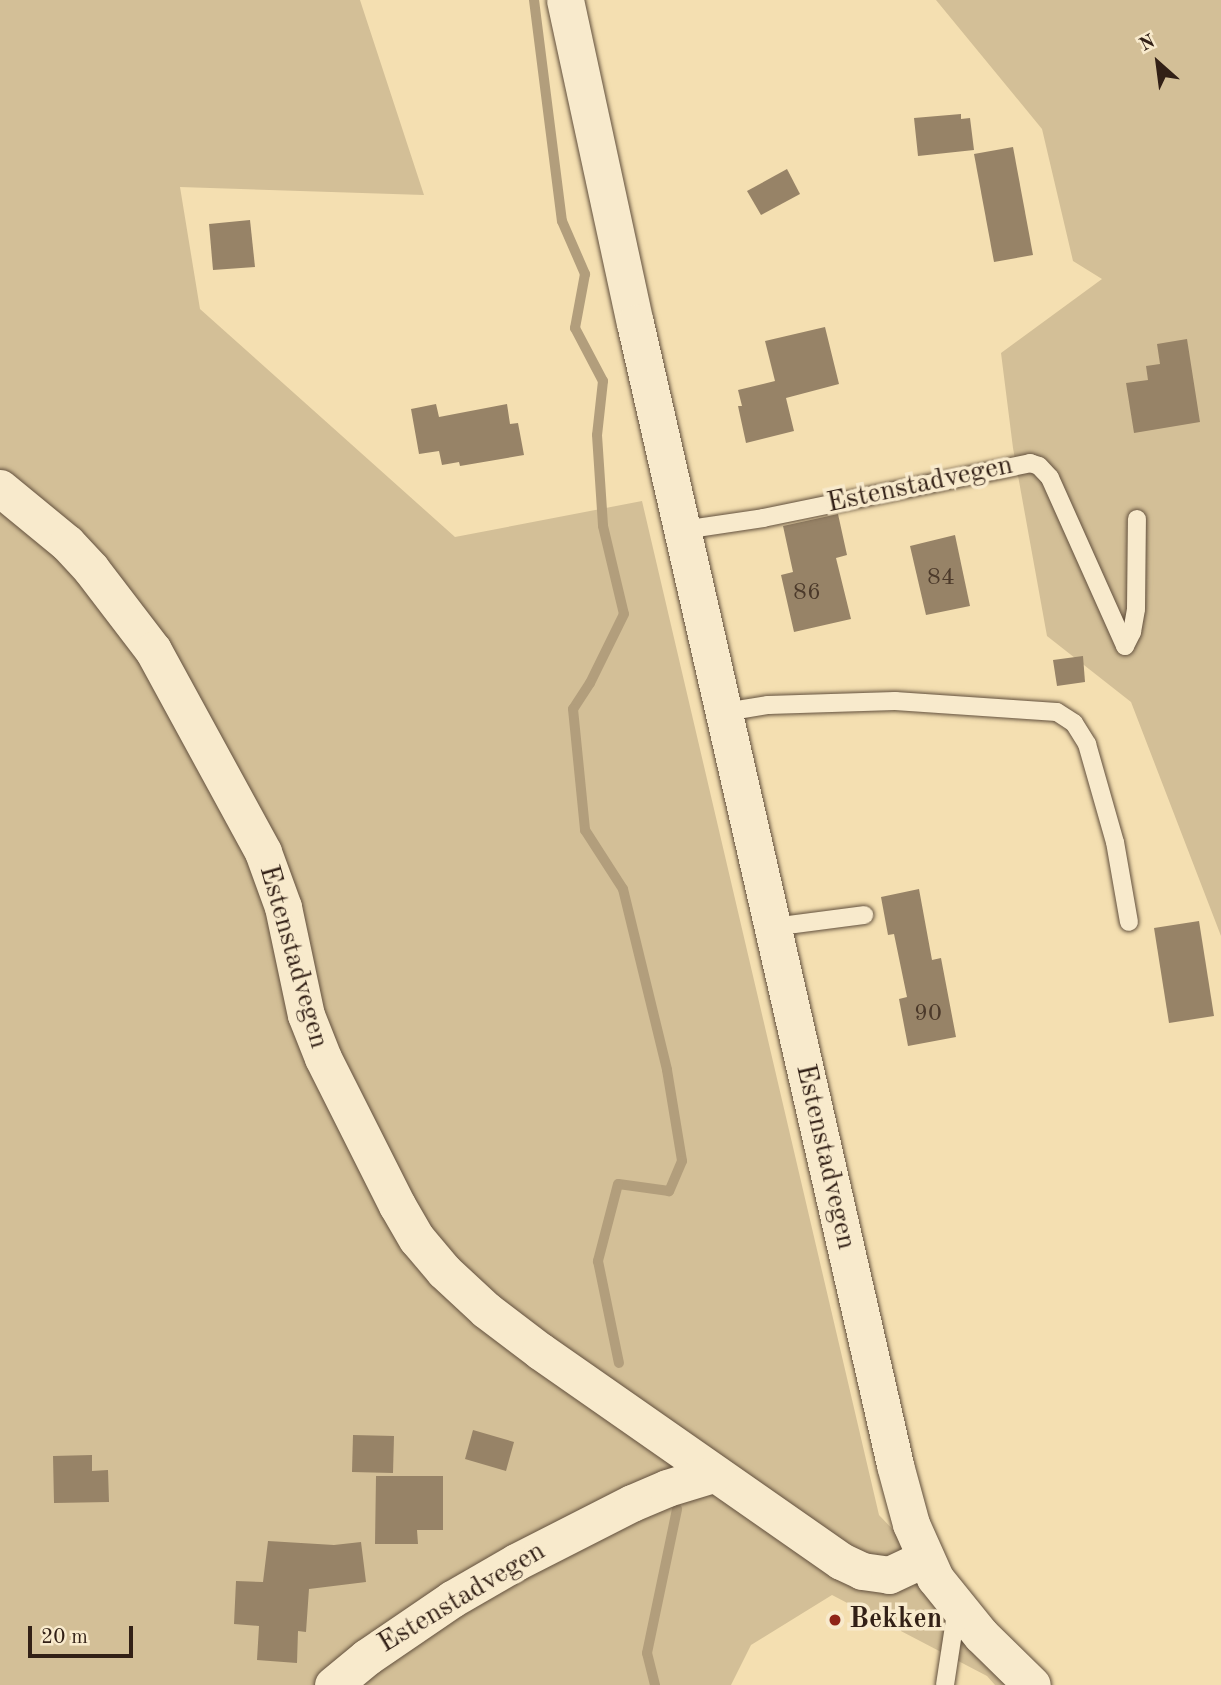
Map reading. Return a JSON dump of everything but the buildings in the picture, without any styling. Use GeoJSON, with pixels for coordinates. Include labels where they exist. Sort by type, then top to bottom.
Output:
{"type":"FeatureCollection","features":[{"type":"Feature","properties":{"kind":"street","name":"Estenstadvegen"},"geometry":{"type":"LineString","coordinates":[[565,0],[895,1465],[911,1524],[925,1559],[957,1607],[1032,1685]]}},
{"type":"Feature","properties":{"kind":"street","name":"Estenstadvegen"},"geometry":{"type":"LineString","coordinates":[[0,488],[38,517],[91,569],[153,650],[263,852],[283,907],[306,1015],[323,1058],[417,1239],[443,1271],[486,1310],[713,1474],[862,1572],[890,1575],[925,1559]]}},
{"type":"Feature","properties":{"kind":"street","name":"Estenstadvegen"},"geometry":{"type":"LineString","coordinates":[[334,1685],[399,1635],[516,1562],[632,1503],[667,1488],[713,1474]]}},
{"type":"Feature","properties":{"kind":"lane","name":"Estenstadvegen"},"geometry":{"type":"LineString","coordinates":[[683,530],[763,518],[1030,463],[1039,466],[1049,478],[1125,646],[1132,632],[1136,609],[1137,519]]}},
{"type":"Feature","properties":{"kind":"lane"},"geometry":{"type":"LineString","coordinates":[[725,712],[768,705],[895,701],[1057,712],[1074,723],[1087,744],[1115,842],[1129,922]]}},
{"type":"Feature","properties":{"kind":"lane"},"geometry":{"type":"LineString","coordinates":[[774,927],[864,915]]}},
{"type":"Feature","properties":{"kind":"lane"},"geometry":{"type":"LineString","coordinates":[[945,1685],[957,1607]]}},
{"type":"Feature","properties":{"kind":"shaded area"},"geometry":{"type":"Polygon","coordinates":[[[0,0],[360,0],[424,195],[180,187],[200,309],[455,537],[642,501],[879,1515],[1041,1685],[995,1685],[987,1676],[832,1595],[751,1645],[731,1685],[0,1685],[0,0]]]}},
{"type":"Feature","properties":{"kind":"shaded area"},"geometry":{"type":"Polygon","coordinates":[[[936,0],[1221,0],[1221,936],[1131,702],[1047,636],[1013,448],[1001,353],[1102,279],[1073,261],[1042,129],[936,0]]]}},
{"type":"Feature","properties":{"kind":"waterway"},"geometry":{"type":"LineString","coordinates":[[534,0],[562,221],[585,274],[575,328],[603,381],[597,435],[603,526],[624,614],[590,683],[573,709],[585,830],[623,889],[667,1070],[682,1161],[669,1191],[618,1184],[598,1261],[619,1363]]}},
{"type":"Feature","properties":{"kind":"waterway"},"geometry":{"type":"LineString","coordinates":[[655,1685],[647,1653],[677,1509]]}},
{"type":"Feature","properties":{"kind":"place","name":"Bekken"},"geometry":{"type":"Point","coordinates":[835,1620]}}]}
